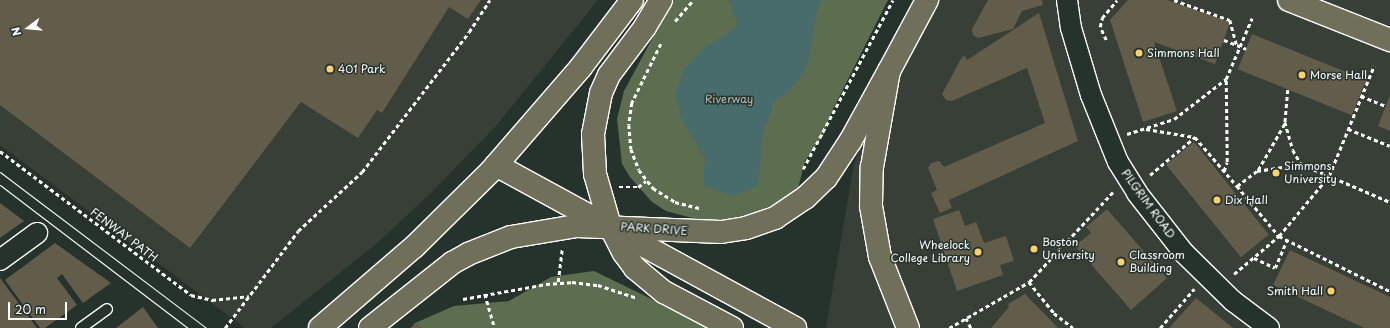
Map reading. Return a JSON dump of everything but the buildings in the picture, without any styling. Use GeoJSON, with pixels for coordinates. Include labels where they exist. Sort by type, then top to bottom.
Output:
{"type":"FeatureCollection","features":[{"type":"Feature","properties":{"kind":"highway"},"geometry":{"type":"LineString","coordinates":[[320,328],[414,247],[496,165],[576,74],[632,0]]}},
{"type":"Feature","properties":{"kind":"highway"},"geometry":{"type":"LineString","coordinates":[[661,0],[606,81],[596,109],[593,141],[595,174],[610,226],[628,259],[648,281],[672,296],[732,328]]}},
{"type":"Feature","properties":{"kind":"highway"},"geometry":{"type":"LineString","coordinates":[[908,328],[882,264],[871,200],[873,151],[889,71],[927,0]]}},
{"type":"Feature","properties":{"kind":"highway"},"geometry":{"type":"LineString","coordinates":[[1289,0],[1390,40]]}},
{"type":"Feature","properties":{"kind":"highway","name":"PARK DRIVE"},"geometry":{"type":"LineString","coordinates":[[370,328],[445,268],[490,245],[548,229],[610,226],[721,232],[753,226],[785,212],[810,195],[829,175],[889,71]]}},
{"type":"Feature","properties":{"kind":"highway"},"geometry":{"type":"LineString","coordinates":[[496,165],[795,328]]}},
{"type":"Feature","properties":{"kind":"street","name":"PILGRIM ROAD"},"geometry":{"type":"LineString","coordinates":[[1066,0],[1071,28],[1091,95],[1118,162],[1138,193],[1184,253],[1233,301],[1269,328]]}},
{"type":"Feature","properties":{"kind":"street"},"geometry":{"type":"LineString","coordinates":[[0,260],[37,233]]}},
{"type":"Feature","properties":{"kind":"lane"},"geometry":{"type":"LineString","coordinates":[[81,328],[107,309]]}},
{"type":"Feature","properties":{"kind":"path"},"geometry":{"type":"LineString","coordinates":[[225,328],[298,231],[362,172],[469,32],[490,0]]}},
{"type":"Feature","properties":{"kind":"path"},"geometry":{"type":"LineString","coordinates":[[671,26],[693,0]]}},
{"type":"Feature","properties":{"kind":"path"},"geometry":{"type":"LineString","coordinates":[[800,174],[817,146],[893,0]]}},
{"type":"Feature","properties":{"kind":"path"},"geometry":{"type":"LineString","coordinates":[[1106,40],[1100,28],[1102,18],[1113,1],[1117,0]]}},
{"type":"Feature","properties":{"kind":"path"},"geometry":{"type":"LineString","coordinates":[[1174,0],[1230,20],[1238,46]]}},
{"type":"Feature","properties":{"kind":"path"},"geometry":{"type":"LineString","coordinates":[[1224,171],[1227,162],[1226,80],[1238,46],[1252,18]]}},
{"type":"Feature","properties":{"kind":"path"},"geometry":{"type":"LineString","coordinates":[[1224,40],[1246,49]]}},
{"type":"Feature","properties":{"kind":"path"},"geometry":{"type":"LineString","coordinates":[[662,42],[636,91],[629,117],[631,149],[646,181],[660,194],[675,202],[707,209]]}},
{"type":"Feature","properties":{"kind":"path"},"geometry":{"type":"LineString","coordinates":[[1228,278],[1279,236],[1329,176],[1374,66]]}},
{"type":"Feature","properties":{"kind":"path"},"geometry":{"type":"LineString","coordinates":[[1122,136],[1174,119],[1226,80]]}},
{"type":"Feature","properties":{"kind":"path"},"geometry":{"type":"LineString","coordinates":[[1288,90],[1285,122],[1293,150],[1301,164]]}},
{"type":"Feature","properties":{"kind":"path"},"geometry":{"type":"LineString","coordinates":[[1361,96],[1386,106]]}},
{"type":"Feature","properties":{"kind":"path"},"geometry":{"type":"LineString","coordinates":[[1258,171],[1285,122]]}},
{"type":"Feature","properties":{"kind":"path"},"geometry":{"type":"LineString","coordinates":[[1144,128],[1195,137],[1279,236],[1390,291]]}},
{"type":"Feature","properties":{"kind":"path"},"geometry":{"type":"LineString","coordinates":[[1348,129],[1390,146]]}},
{"type":"Feature","properties":{"kind":"path"},"geometry":{"type":"LineString","coordinates":[[1145,180],[1195,137]]}},
{"type":"Feature","properties":{"kind":"path","name":"FENWAY PATH"},"geometry":{"type":"LineString","coordinates":[[0,151],[195,297],[217,300],[249,296]]}},
{"type":"Feature","properties":{"kind":"path"},"geometry":{"type":"LineString","coordinates":[[1237,186],[1258,171],[1277,166],[1301,164],[1390,202]]}},
{"type":"Feature","properties":{"kind":"path"},"geometry":{"type":"LineString","coordinates":[[638,187],[646,181]]}},
{"type":"Feature","properties":{"kind":"path"},"geometry":{"type":"LineString","coordinates":[[949,328],[1029,282],[1116,188]]}},
{"type":"Feature","properties":{"kind":"path"},"geometry":{"type":"LineString","coordinates":[[1254,258],[1275,268],[1287,240]]}},
{"type":"Feature","properties":{"kind":"path"},"geometry":{"type":"LineString","coordinates":[[558,282],[563,254]]}},
{"type":"Feature","properties":{"kind":"path"},"geometry":{"type":"LineString","coordinates":[[463,299],[558,282],[598,285],[640,299]]}},
{"type":"Feature","properties":{"kind":"path"},"geometry":{"type":"LineString","coordinates":[[1029,282],[1049,308],[1073,328]]}},
{"type":"Feature","properties":{"kind":"path"},"geometry":{"type":"LineString","coordinates":[[1160,328],[1195,288]]}},
{"type":"Feature","properties":{"kind":"path"},"geometry":{"type":"LineString","coordinates":[[485,294],[495,328]]}},
{"type":"Feature","properties":{"kind":"path"},"geometry":{"type":"LineString","coordinates":[[966,318],[971,328]]}},
{"type":"Feature","properties":{"kind":"shaded area"},"geometry":{"type":"Polygon","coordinates":[[[0,0],[598,0],[496,126],[431,193],[376,244],[271,328],[245,328],[0,145],[0,0]]]}},
{"type":"Feature","properties":{"kind":"shaded area"},"geometry":{"type":"Polygon","coordinates":[[[927,0],[1390,0],[1390,328],[826,328],[854,164],[889,71],[927,0]]]}},
{"type":"Feature","properties":{"kind":"green space","name":"Riverway"},"geometry":{"type":"Polygon","coordinates":[[[673,0],[888,0],[833,109],[823,136],[805,161],[798,189],[782,201],[749,215],[718,220],[696,219],[666,211],[652,202],[630,177],[622,164],[617,119],[624,91],[673,0]]]}},
{"type":"Feature","properties":{"kind":"green space"},"geometry":{"type":"Polygon","coordinates":[[[594,271],[711,328],[411,328],[415,323],[454,306],[509,301],[551,277],[594,271]]]}},
{"type":"Feature","properties":{"kind":"water"},"geometry":{"type":"Polygon","coordinates":[[[729,0],[823,0],[817,10],[809,60],[802,75],[786,95],[775,100],[763,133],[758,186],[733,196],[703,185],[705,159],[681,117],[675,94],[684,69],[705,47],[735,29],[737,24],[729,0]]]}},
{"type":"Feature","properties":{"kind":"tram line"},"geometry":{"type":"LineString","coordinates":[[0,172],[206,328]]}},
{"type":"Feature","properties":{"kind":"tram line"},"geometry":{"type":"LineString","coordinates":[[0,185],[188,328]]}},
{"type":"Feature","properties":{"kind":"place","name":"Simmons Hall"},"geometry":{"type":"Point","coordinates":[1139,53]}},
{"type":"Feature","properties":{"kind":"place","name":"401 Park"},"geometry":{"type":"Point","coordinates":[330,69]}},
{"type":"Feature","properties":{"kind":"place","name":"Morse Hall"},"geometry":{"type":"Point","coordinates":[1302,75]}},
{"type":"Feature","properties":{"kind":"place","name":"Simmons University"},"geometry":{"type":"Point","coordinates":[1276,173]}},
{"type":"Feature","properties":{"kind":"place","name":"Dix Hall"},"geometry":{"type":"Point","coordinates":[1217,200]}},
{"type":"Feature","properties":{"kind":"place","name":"Boston University"},"geometry":{"type":"Point","coordinates":[1034,249]}},
{"type":"Feature","properties":{"kind":"place","name":"Wheelock College Library"},"geometry":{"type":"Point","coordinates":[978,252]}},
{"type":"Feature","properties":{"kind":"place","name":"Classroom Building"},"geometry":{"type":"Point","coordinates":[1121,262]}},
{"type":"Feature","properties":{"kind":"place","name":"Smith Hall"},"geometry":{"type":"Point","coordinates":[1331,291]}}]}
